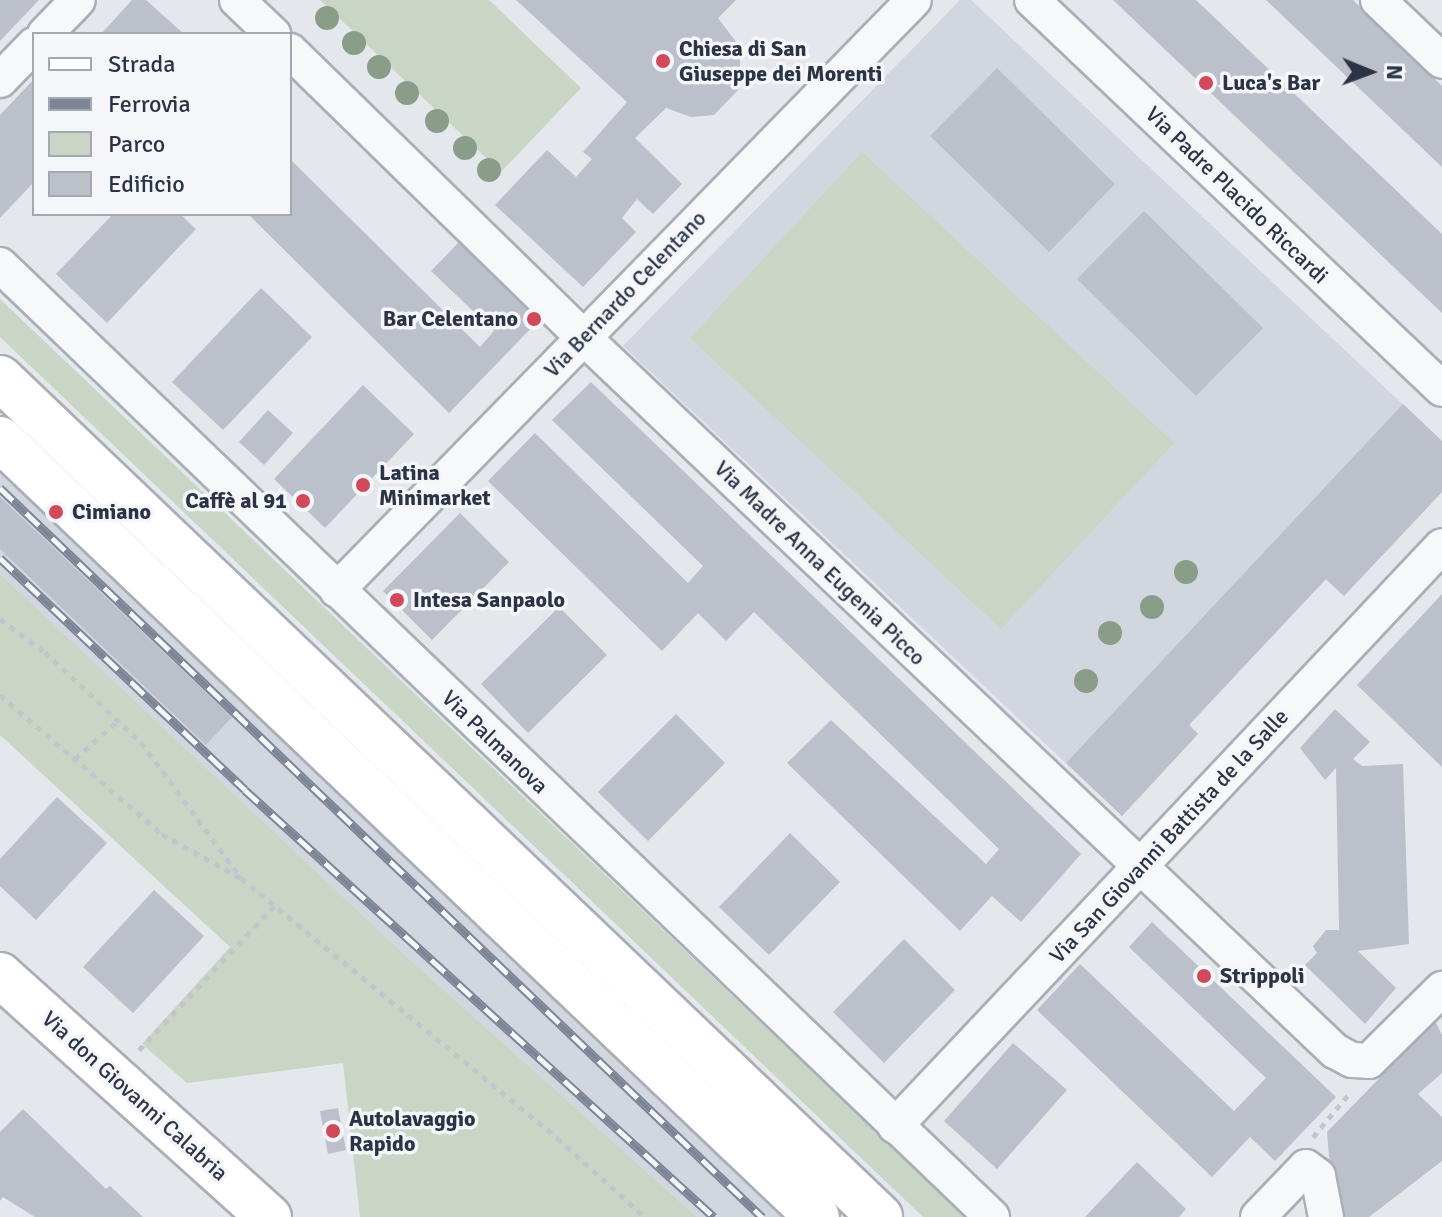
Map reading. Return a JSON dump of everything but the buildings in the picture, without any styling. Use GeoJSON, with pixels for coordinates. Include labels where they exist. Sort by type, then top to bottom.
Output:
{"type":"FeatureCollection","features":[{"type":"Feature","properties":{"kind":"main road"},"geometry":{"type":"LineString","coordinates":[[0,378],[880,1217]]}},
{"type":"Feature","properties":{"kind":"main road"},"geometry":{"type":"LineString","coordinates":[[0,439],[817,1217]]}},
{"type":"Feature","properties":{"kind":"main road","name":"Via don Giovanni Calabria"},"geometry":{"type":"LineString","coordinates":[[0,975],[269,1217]]}},
{"type":"Feature","properties":{"kind":"street"},"geometry":{"type":"LineString","coordinates":[[47,32],[78,0]]}},
{"type":"Feature","properties":{"kind":"street"},"geometry":{"type":"LineString","coordinates":[[237,0],[271,32]]}},
{"type":"Feature","properties":{"kind":"street","name":"Via Bernardo Celentano"},"geometry":{"type":"LineString","coordinates":[[337,590],[914,0]]}},
{"type":"Feature","properties":{"kind":"street","name":"Via Padre Placido Riccardi"},"geometry":{"type":"LineString","coordinates":[[1032,0],[1442,389]]}},
{"type":"Feature","properties":{"kind":"street"},"geometry":{"type":"LineString","coordinates":[[1378,0],[1442,61]]}},
{"type":"Feature","properties":{"kind":"street"},"geometry":{"type":"LineString","coordinates":[[0,80],[32,47]]}},
{"type":"Feature","properties":{"kind":"street","name":"Via Madre Anna Eugenia Picco"},"geometry":{"type":"LineString","coordinates":[[292,53],[583,337],[1139,868],[1342,1055],[1360,1062],[1383,1052],[1442,989]]}},
{"type":"Feature","properties":{"kind":"street","name":"Via Palmanova"},"geometry":{"type":"LineString","coordinates":[[0,265],[992,1217]]}},
{"type":"Feature","properties":{"kind":"street","name":"Via San Giovanni Battista de la Salle"},"geometry":{"type":"LineString","coordinates":[[895,1126],[1442,546]]}},
{"type":"Feature","properties":{"kind":"street"},"geometry":{"type":"LineString","coordinates":[[1258,1217],[1306,1167],[1318,1176],[1326,1217]]}},
{"type":"Feature","properties":{"kind":"path"},"geometry":{"type":"LineString","coordinates":[[0,619],[45,652],[141,742],[241,878]]}},
{"type":"Feature","properties":{"kind":"path"},"geometry":{"type":"LineString","coordinates":[[0,695],[162,834],[241,878],[557,1138],[645,1217]]}},
{"type":"Feature","properties":{"kind":"path"},"geometry":{"type":"LineString","coordinates":[[75,759],[118,721]]}},
{"type":"Feature","properties":{"kind":"path"},"geometry":{"type":"LineString","coordinates":[[139,1050],[274,906]]}},
{"type":"Feature","properties":{"kind":"path"},"geometry":{"type":"LineString","coordinates":[[1306,1167],[1305,1146],[1348,1095]]}},
{"type":"Feature","properties":{"kind":"shaded area"},"geometry":{"type":"Polygon","coordinates":[[[960,0],[971,0],[1442,441],[1442,492],[1344,596],[1325,579],[1189,724],[1198,734],[1122,816],[623,346],[960,0]]]}},
{"type":"Feature","properties":{"kind":"shaded area"},"geometry":{"type":"Polygon","coordinates":[[[0,473],[787,1217],[697,1217],[407,957],[41,613],[0,574],[0,473]]]}},
{"type":"Feature","properties":{"kind":"green space"},"geometry":{"type":"Polygon","coordinates":[[[320,0],[489,0],[581,88],[501,172],[320,0]]]}},
{"type":"Feature","properties":{"kind":"green space"},"geometry":{"type":"Polygon","coordinates":[[[862,152],[1174,443],[1001,629],[690,338],[862,152]]]}},
{"type":"Feature","properties":{"kind":"green space"},"geometry":{"type":"Polygon","coordinates":[[[0,299],[965,1217],[923,1217],[0,337],[0,299]]]}},
{"type":"Feature","properties":{"kind":"green space"},"geometry":{"type":"Polygon","coordinates":[[[0,574],[407,957],[697,1217],[360,1217],[343,1063],[187,1083],[142,1044],[230,947],[0,735],[0,574]]]}},
{"type":"Feature","properties":{"kind":"railway"},"geometry":{"type":"LineString","coordinates":[[0,488],[762,1217]]}},
{"type":"Feature","properties":{"kind":"railway"},"geometry":{"type":"LineString","coordinates":[[0,558],[245,790],[714,1217]]}},
{"type":"Feature","properties":{"kind":"place","name":"Chiesa di San Giuseppe dei Morenti"},"geometry":{"type":"Point","coordinates":[663,61]}},
{"type":"Feature","properties":{"kind":"place","name":"Luca's Bar"},"geometry":{"type":"Point","coordinates":[1206,83]}},
{"type":"Feature","properties":{"kind":"place","name":"Bar Celentano"},"geometry":{"type":"Point","coordinates":[534,319]}},
{"type":"Feature","properties":{"kind":"place","name":"Latina Minimarket"},"geometry":{"type":"Point","coordinates":[363,485]}},
{"type":"Feature","properties":{"kind":"place","name":"Caffè al 91"},"geometry":{"type":"Point","coordinates":[303,501]}},
{"type":"Feature","properties":{"kind":"place","name":"Cimiano"},"geometry":{"type":"Point","coordinates":[56,512]}},
{"type":"Feature","properties":{"kind":"place","name":"Intesa Sanpaolo"},"geometry":{"type":"Point","coordinates":[397,600]}},
{"type":"Feature","properties":{"kind":"place","name":"Strippoli"},"geometry":{"type":"Point","coordinates":[1204,976]}},
{"type":"Feature","properties":{"kind":"place","name":"Autolavaggio Rapido"},"geometry":{"type":"Point","coordinates":[333,1131]}}]}
